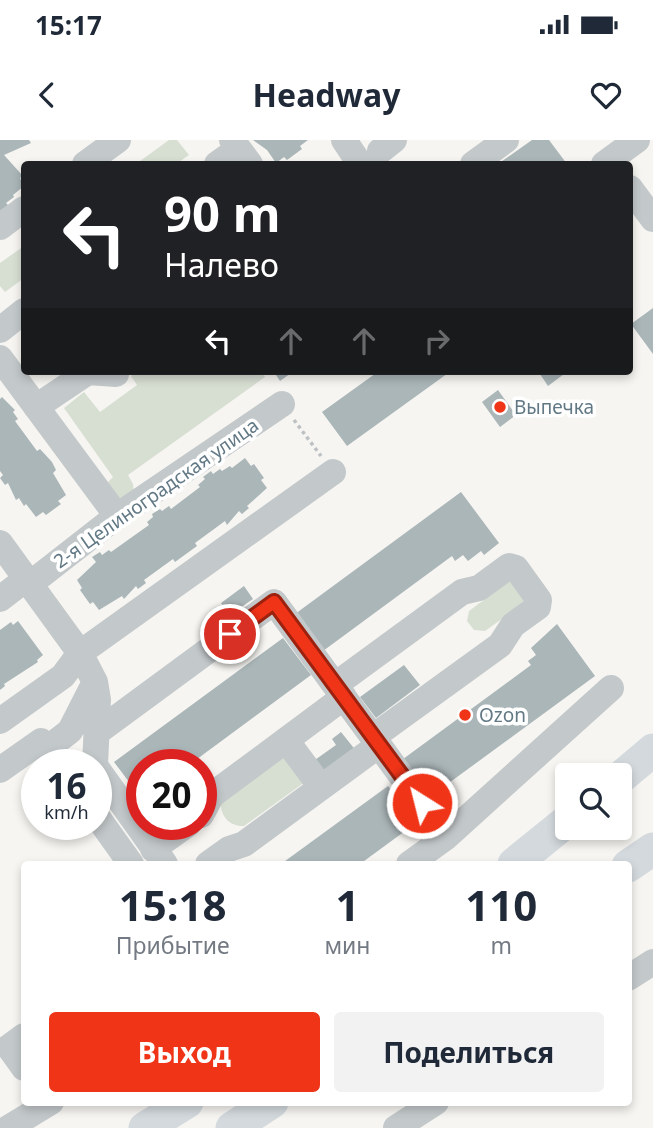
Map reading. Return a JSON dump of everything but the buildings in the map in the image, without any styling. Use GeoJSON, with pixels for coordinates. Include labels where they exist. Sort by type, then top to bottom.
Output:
{"type":"FeatureCollection","features":[{"type":"Feature","properties":{"kind":"main road"},"geometry":{"type":"LineString","coordinates":[[632,768],[653,750]]}},
{"type":"Feature","properties":{"kind":"main road"},"geometry":{"type":"LineString","coordinates":[[518,861],[555,831]]}},
{"type":"Feature","properties":{"kind":"main road"},"geometry":{"type":"LineString","coordinates":[[632,863],[653,849]]}},
{"type":"Feature","properties":{"kind":"main road"},"geometry":{"type":"LineString","coordinates":[[145,1128],[181,1106]]}},
{"type":"Feature","properties":{"kind":"main road"},"geometry":{"type":"LineString","coordinates":[[232,1128],[266,1106]]}},
{"type":"Feature","properties":{"kind":"street"},"geometry":{"type":"LineString","coordinates":[[89,161],[118,140]]}},
{"type":"Feature","properties":{"kind":"street"},"geometry":{"type":"LineString","coordinates":[[477,161],[506,140]]}},
{"type":"Feature","properties":{"kind":"street"},"geometry":{"type":"LineString","coordinates":[[606,157],[637,140]]}},
{"type":"Feature","properties":{"kind":"street"},"geometry":{"type":"LineString","coordinates":[[222,161],[240,151]]}},
{"type":"Feature","properties":{"kind":"street"},"geometry":{"type":"LineString","coordinates":[[633,192],[653,219]]}},
{"type":"Feature","properties":{"kind":"street"},"geometry":{"type":"LineString","coordinates":[[0,227],[21,211]]}},
{"type":"Feature","properties":{"kind":"street"},"geometry":{"type":"LineString","coordinates":[[0,330],[21,313]]}},
{"type":"Feature","properties":{"kind":"street"},"geometry":{"type":"LineString","coordinates":[[0,358],[117,516]]}},
{"type":"Feature","properties":{"kind":"street"},"geometry":{"type":"LineString","coordinates":[[36,407],[84,375]]}},
{"type":"Feature","properties":{"kind":"street","name":"2-я Целиноградская улица"},"geometry":{"type":"LineString","coordinates":[[0,599],[282,404]]}},
{"type":"Feature","properties":{"kind":"street"},"geometry":{"type":"LineString","coordinates":[[0,722],[63,676],[80,653],[333,472]]}},
{"type":"Feature","properties":{"kind":"street"},"geometry":{"type":"LineString","coordinates":[[0,543],[80,653],[95,682],[98,700],[96,749]]}},
{"type":"Feature","properties":{"kind":"street"},"geometry":{"type":"LineString","coordinates":[[212,861],[229,849],[244,844],[321,787],[367,738],[500,645],[513,625],[538,607],[539,600],[516,568],[509,566],[480,587],[461,592],[339,691],[286,740],[217,791]]}},
{"type":"Feature","properties":{"kind":"street"},"geometry":{"type":"LineString","coordinates":[[96,733],[274,602],[339,691],[367,738],[446,837]]}},
{"type":"Feature","properties":{"kind":"street"},"geometry":{"type":"LineString","coordinates":[[58,749],[95,682]]}},
{"type":"Feature","properties":{"kind":"street"},"geometry":{"type":"LineString","coordinates":[[414,861],[446,837],[611,688]]}},
{"type":"Feature","properties":{"kind":"street"},"geometry":{"type":"LineString","coordinates":[[286,740],[321,787]]}},
{"type":"Feature","properties":{"kind":"street"},"geometry":{"type":"LineString","coordinates":[[29,749],[41,741],[48,749]]}},
{"type":"Feature","properties":{"kind":"street"},"geometry":{"type":"LineString","coordinates":[[0,770],[21,755]]}},
{"type":"Feature","properties":{"kind":"street"},"geometry":{"type":"LineString","coordinates":[[112,789],[159,857],[174,840]]}},
{"type":"Feature","properties":{"kind":"street"},"geometry":{"type":"LineString","coordinates":[[112,838],[129,861]]}},
{"type":"Feature","properties":{"kind":"street"},"geometry":{"type":"LineString","coordinates":[[632,975],[653,962]]}},
{"type":"Feature","properties":{"kind":"street"},"geometry":{"type":"LineString","coordinates":[[11,1039],[21,1061]]}},
{"type":"Feature","properties":{"kind":"street"},"geometry":{"type":"LineString","coordinates":[[8,1128],[45,1106]]}},
{"type":"Feature","properties":{"kind":"street"},"geometry":{"type":"LineString","coordinates":[[396,1128],[430,1106]]}},
{"type":"Feature","properties":{"kind":"path"},"geometry":{"type":"LineString","coordinates":[[282,404],[333,472]]}},
{"type":"Feature","properties":{"kind":"shaded area"},"geometry":{"type":"Polygon","coordinates":[[[169,140],[177,140],[189,155],[180,161],[140,161],[169,140]]]}},
{"type":"Feature","properties":{"kind":"shaded area"},"geometry":{"type":"Polygon","coordinates":[[[21,248],[21,280],[5,292],[0,286],[0,263],[21,248]]]}},
{"type":"Feature","properties":{"kind":"shaded area"},"geometry":{"type":"Polygon","coordinates":[[[131,376],[265,377],[128,475],[134,493],[122,504],[108,482],[113,477],[64,408],[84,392],[100,412],[137,385],[131,376]]]}},
{"type":"Feature","properties":{"kind":"shaded area"},"geometry":{"type":"Polygon","coordinates":[[[512,579],[528,600],[485,631],[474,630],[467,621],[469,611],[512,579]]]}},
{"type":"Feature","properties":{"kind":"shaded area"},"geometry":{"type":"Polygon","coordinates":[[[284,753],[305,782],[244,826],[234,825],[227,820],[221,803],[284,753]]]}},
{"type":"Feature","properties":{"kind":"place","name":"Выпечка"},"geometry":{"type":"Point","coordinates":[500,407]}},
{"type":"Feature","properties":{"kind":"place","name":"Ozon"},"geometry":{"type":"Point","coordinates":[465,715]}},
{"type":"Feature","properties":{"kind":"route"},"geometry":{"type":"LineString","coordinates":[[230,634],[274,602],[422,803]]}}]}
